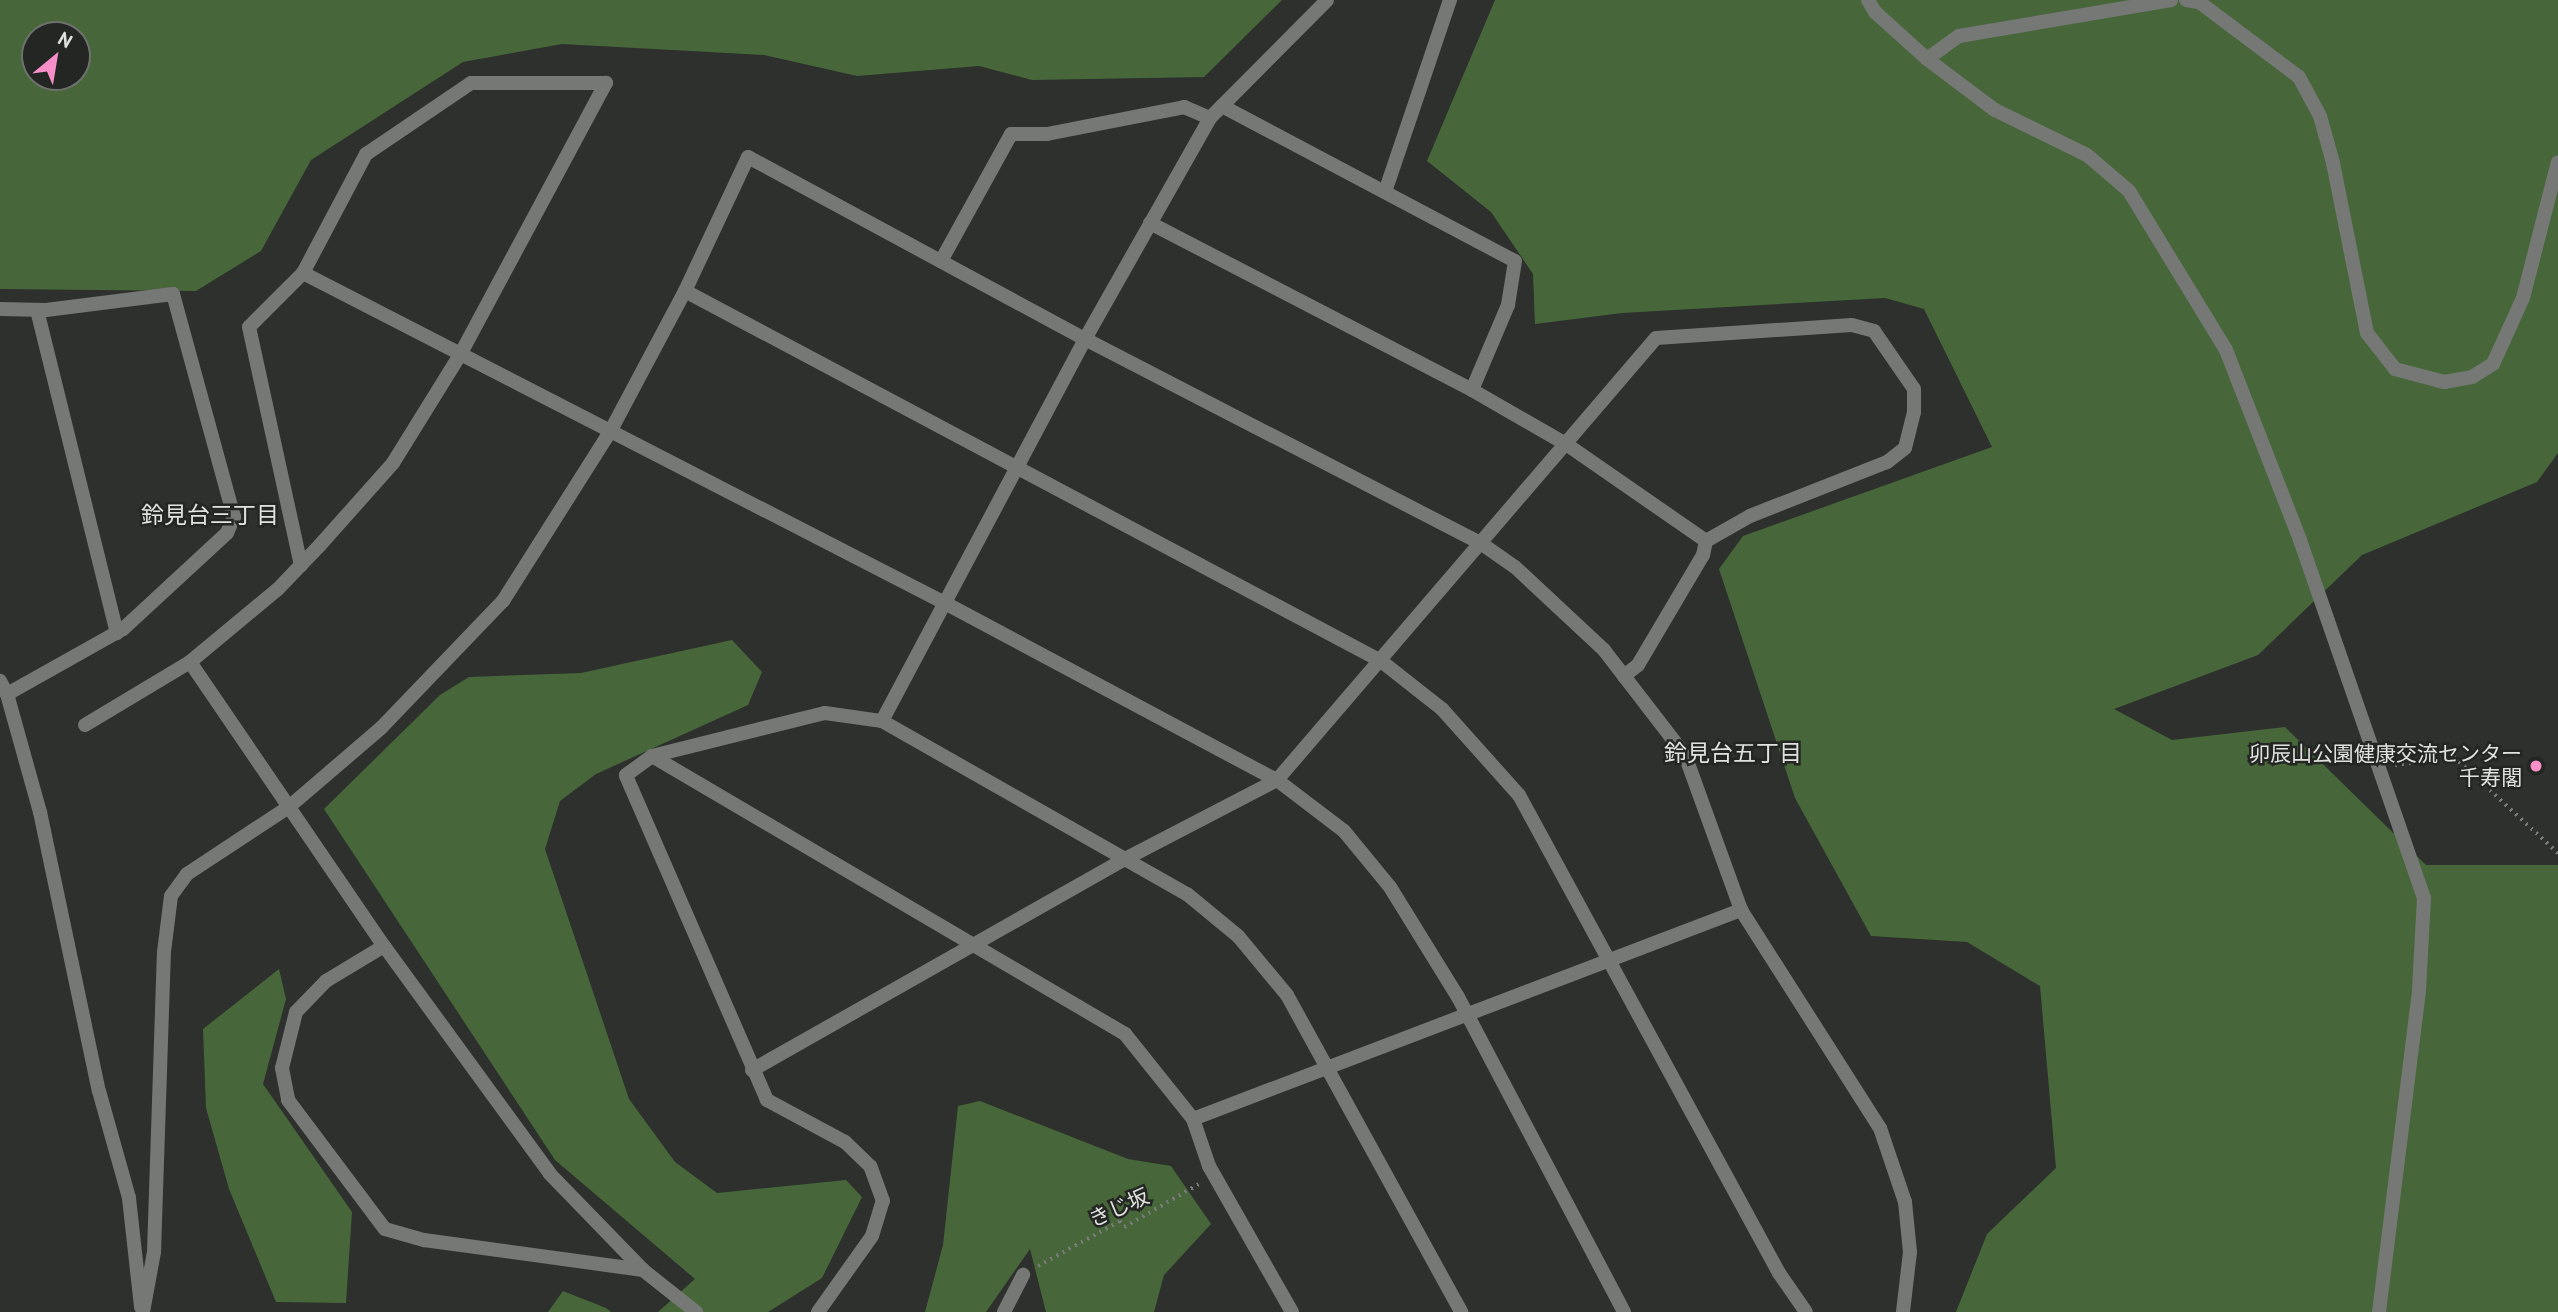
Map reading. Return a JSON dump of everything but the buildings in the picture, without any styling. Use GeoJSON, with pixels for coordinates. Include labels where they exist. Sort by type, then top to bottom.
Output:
{"type":"FeatureCollection","features":[{"type":"Feature","properties":{"kind":"street"},"geometry":{"type":"LineString","coordinates":[[882,720],[1085,339],[1210,118],[1326,0]]}},
{"type":"Feature","properties":{"kind":"street"},"geometry":{"type":"LineString","coordinates":[[1386,189],[1450,0]]}},
{"type":"Feature","properties":{"kind":"street"},"geometry":{"type":"LineString","coordinates":[[1868,0],[1875,12],[1927,59],[1995,110],[2087,155],[2129,191],[2163,240],[2226,350],[2300,540],[2424,898],[2419,991],[2379,1312]]}},
{"type":"Feature","properties":{"kind":"street"},"geometry":{"type":"LineString","coordinates":[[1927,59],[1959,36],[2171,0]]}},
{"type":"Feature","properties":{"kind":"street"},"geometry":{"type":"LineString","coordinates":[[2186,0],[2199,2],[2299,77],[2320,116],[2333,163],[2367,333],[2395,369],[2444,382],[2472,377],[2493,364],[2523,298],[2558,162]]}},
{"type":"Feature","properties":{"kind":"street"},"geometry":{"type":"LineString","coordinates":[[85,725],[190,662],[301,565],[393,463],[460,355],[606,83],[471,83],[366,154],[303,273],[249,327],[301,565]]}},
{"type":"Feature","properties":{"kind":"street"},"geometry":{"type":"LineString","coordinates":[[1222,106],[1386,189],[1515,261],[1508,305],[1472,390]]}},
{"type":"Feature","properties":{"kind":"street"},"geometry":{"type":"LineString","coordinates":[[941,261],[1011,134],[1047,134],[1184,107],[1210,118]]}},
{"type":"Feature","properties":{"kind":"street"},"geometry":{"type":"LineString","coordinates":[[142,1312],[154,1252],[163,965],[171,895],[197,867],[290,806],[414,698],[503,601],[610,432],[685,291],[748,157],[1085,339],[1482,544],[1515,567],[1584,632],[1624,676],[1685,755],[1741,910],[1880,1128],[1905,1202],[1910,1252],[1903,1312]]}},
{"type":"Feature","properties":{"kind":"street"},"geometry":{"type":"LineString","coordinates":[[1150,223],[1472,390],[1566,444],[1706,541]]}},
{"type":"Feature","properties":{"kind":"street"},"geometry":{"type":"LineString","coordinates":[[303,273],[943,602],[1277,780],[1344,831],[1390,887],[1469,1017],[1617,1310]]}},
{"type":"Feature","properties":{"kind":"street"},"geometry":{"type":"LineString","coordinates":[[685,291],[1381,661],[1442,709],[1519,795],[1607,962],[1779,1273],[1806,1312]]}},
{"type":"Feature","properties":{"kind":"street"},"geometry":{"type":"LineString","coordinates":[[0,309],[37,310],[173,294],[234,517],[227,533],[117,633],[4,688],[40,812],[99,1091],[129,1198],[142,1312]]}},
{"type":"Feature","properties":{"kind":"street"},"geometry":{"type":"LineString","coordinates":[[37,310],[117,633]]}},
{"type":"Feature","properties":{"kind":"street"},"geometry":{"type":"LineString","coordinates":[[752,1070],[975,947],[1126,859],[1277,780],[1656,338],[1852,325],[1874,331],[1914,389],[1914,412],[1905,448],[1887,462],[1750,516],[1706,541],[1703,555],[1638,665],[1624,676]]}},
{"type":"Feature","properties":{"kind":"street"},"geometry":{"type":"LineString","coordinates":[[190,662],[384,946],[550,1174],[643,1270],[696,1312]]}},
{"type":"Feature","properties":{"kind":"street"},"geometry":{"type":"LineString","coordinates":[[818,1312],[872,1236],[883,1201],[870,1166],[845,1142],[767,1100],[626,775],[652,756],[825,713],[882,720],[1186,894],[1238,936],[1287,995],[1461,1312]]}},
{"type":"Feature","properties":{"kind":"street"},"geometry":{"type":"LineString","coordinates":[[652,756],[1125,1034],[1194,1119],[1209,1166],[1292,1312]]}},
{"type":"Feature","properties":{"kind":"street"},"geometry":{"type":"LineString","coordinates":[[1194,1119],[1469,1017],[1741,910]]}},
{"type":"Feature","properties":{"kind":"street"},"geometry":{"type":"LineString","coordinates":[[384,946],[326,981],[296,1012],[282,1068],[288,1100],[385,1229],[424,1240],[643,1270]]}},
{"type":"Feature","properties":{"kind":"street"},"geometry":{"type":"LineString","coordinates":[[1004,1312],[1023,1275]]}},
{"type":"Feature","properties":{"kind":"path"},"geometry":{"type":"LineString","coordinates":[[2379,767],[2454,757],[2558,853]]}},
{"type":"Feature","properties":{"kind":"path","name":"きじ坂"},"geometry":{"type":"LineString","coordinates":[[1023,1275],[1121,1221],[1124,1227],[1199,1186],[1193,1171],[1209,1166]]}},
{"type":"Feature","properties":{"kind":"green space"},"geometry":{"type":"Polygon","coordinates":[[[0,0],[1282,0],[1204,77],[1032,80],[979,66],[857,76],[764,55],[562,44],[463,62],[311,160],[261,251],[196,291],[0,289],[0,0]]]}},
{"type":"Feature","properties":{"kind":"green space"},"geometry":{"type":"Polygon","coordinates":[[[1495,0],[2558,0],[2558,453],[2537,482],[2362,555],[2258,655],[2114,709],[2172,740],[2285,727],[2426,865],[2558,865],[2558,1312],[1956,1312],[1987,1234],[2056,1168],[2040,986],[1967,942],[1871,936],[1795,798],[1719,569],[1743,536],[1992,447],[1924,309],[1885,298],[1622,313],[1535,324],[1533,274],[1491,212],[1427,161],[1495,0]]]}},
{"type":"Feature","properties":{"kind":"green space"},"geometry":{"type":"Polygon","coordinates":[[[732,640],[762,672],[748,705],[596,774],[560,801],[545,849],[629,1099],[675,1162],[717,1193],[846,1180],[862,1197],[822,1278],[768,1312],[658,1312],[695,1279],[555,1160],[324,809],[440,695],[469,677],[581,673],[732,640]]]}},
{"type":"Feature","properties":{"kind":"green space"},"geometry":{"type":"Polygon","coordinates":[[[279,969],[286,999],[263,1084],[352,1212],[346,1303],[276,1302],[229,1189],[206,1108],[203,1029],[279,969]]]}},
{"type":"Feature","properties":{"kind":"green space"},"geometry":{"type":"Polygon","coordinates":[[[980,1101],[1128,1159],[1171,1166],[1211,1224],[1164,1275],[1154,1312],[1046,1312],[1030,1249],[986,1312],[925,1312],[943,1245],[958,1106],[980,1101]]]}},
{"type":"Feature","properties":{"kind":"green space"},"geometry":{"type":"Polygon","coordinates":[[[563,1291],[606,1308],[611,1312],[548,1312],[563,1291]]]}},
{"type":"Feature","properties":{"kind":"place","name":"卯辰山公園健康交流センター 千寿閣"},"geometry":{"type":"Point","coordinates":[2536,766]}},
{"type":"Feature","properties":{"kind":"district","name":"鈴見台三丁目"},"geometry":{"type":"Point","coordinates":[210,515]}},
{"type":"Feature","properties":{"kind":"district","name":"鈴見台五丁目"},"geometry":{"type":"Point","coordinates":[1733,753]}}]}
